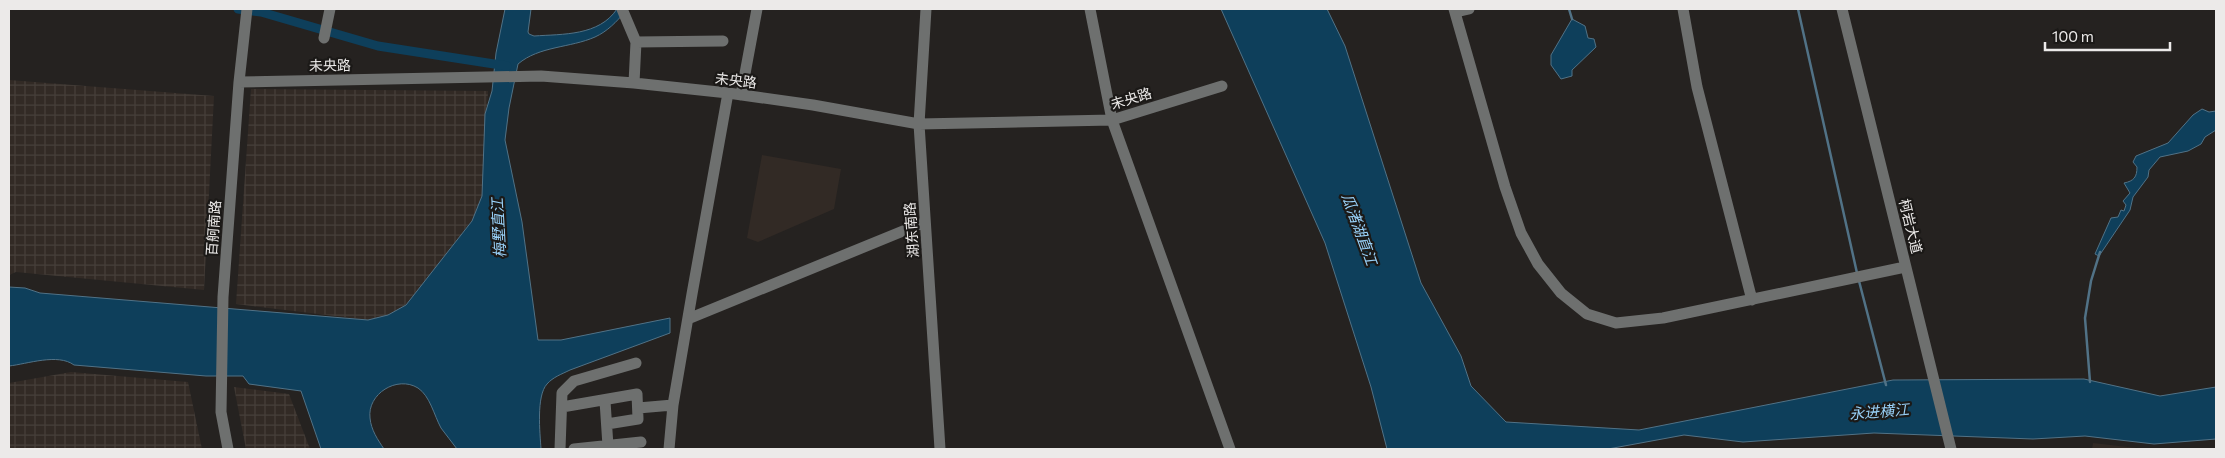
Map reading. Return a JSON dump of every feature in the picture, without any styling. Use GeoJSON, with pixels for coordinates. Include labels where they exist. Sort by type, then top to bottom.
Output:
{"type":"FeatureCollection","features":[{"type":"Feature","properties":{"kind":"street","name":"百舸南路"},"geometry":{"type":"LineString","coordinates":[[228,449],[221,412],[223,297],[239,82],[247,9]]}},
{"type":"Feature","properties":{"kind":"street"},"geometry":{"type":"LineString","coordinates":[[741,95],[757,9]]}},
{"type":"Feature","properties":{"kind":"street","name":"湖东南路"},"geometry":{"type":"LineString","coordinates":[[926,9],[919,124],[940,449]]}},
{"type":"Feature","properties":{"kind":"street"},"geometry":{"type":"LineString","coordinates":[[1090,9],[1112,120],[1230,449]]}},
{"type":"Feature","properties":{"kind":"street"},"geometry":{"type":"LineString","coordinates":[[1469,9],[1455,10],[1505,187],[1521,232],[1538,264],[1561,293],[1587,314],[1616,323],[1664,318],[1905,267]]}},
{"type":"Feature","properties":{"kind":"street"},"geometry":{"type":"LineString","coordinates":[[1683,9],[1697,87],[1752,300]]}},
{"type":"Feature","properties":{"kind":"street","name":"柯岩大道"},"geometry":{"type":"LineString","coordinates":[[1842,9],[1905,267],[1935,378],[1951,449]]}},
{"type":"Feature","properties":{"kind":"street"},"geometry":{"type":"LineString","coordinates":[[623,12],[636,42],[634,83]]}},
{"type":"Feature","properties":{"kind":"street"},"geometry":{"type":"LineString","coordinates":[[324,38],[329,13]]}},
{"type":"Feature","properties":{"kind":"street"},"geometry":{"type":"LineString","coordinates":[[636,42],[723,41]]}},
{"type":"Feature","properties":{"kind":"street","name":"未央路"},"geometry":{"type":"LineString","coordinates":[[239,82],[541,76],[634,83],[741,95],[813,105],[919,124],[1112,120],[1222,86]]}},
{"type":"Feature","properties":{"kind":"street"},"geometry":{"type":"LineString","coordinates":[[669,449],[673,405],[728,94]]}},
{"type":"Feature","properties":{"kind":"street"},"geometry":{"type":"LineString","coordinates":[[688,319],[925,222]]}},
{"type":"Feature","properties":{"kind":"street"},"geometry":{"type":"LineString","coordinates":[[560,449],[562,393],[574,381],[636,363]]}},
{"type":"Feature","properties":{"kind":"street"},"geometry":{"type":"LineString","coordinates":[[562,407],[637,394],[638,419],[606,424]]}},
{"type":"Feature","properties":{"kind":"street"},"geometry":{"type":"LineString","coordinates":[[605,401],[608,446]]}},
{"type":"Feature","properties":{"kind":"street"},"geometry":{"type":"LineString","coordinates":[[638,408],[673,405]]}},
{"type":"Feature","properties":{"kind":"street"},"geometry":{"type":"LineString","coordinates":[[574,449],[641,442]]}},
{"type":"Feature","properties":{"kind":"shaded area"},"geometry":{"type":"Polygon","coordinates":[[[9,80],[214,96],[204,290],[16,272],[9,275],[9,80]]]}},
{"type":"Feature","properties":{"kind":"shaded area"},"geometry":{"type":"Polygon","coordinates":[[[251,89],[488,91],[482,196],[475,216],[414,297],[398,311],[368,320],[236,304],[251,89]]]}},
{"type":"Feature","properties":{"kind":"shaded area"},"geometry":{"type":"Polygon","coordinates":[[[762,155],[841,169],[834,209],[758,242],[747,238],[762,155]]]}},
{"type":"Feature","properties":{"kind":"shaded area"},"geometry":{"type":"Polygon","coordinates":[[[71,372],[188,382],[202,449],[9,449],[9,383],[71,372]]]}},
{"type":"Feature","properties":{"kind":"shaded area"},"geometry":{"type":"Polygon","coordinates":[[[234,387],[289,394],[310,449],[246,449],[234,387]]]}},
{"type":"Feature","properties":{"kind":"shaded area"},"geometry":{"type":"Polygon","coordinates":[[[2093,443],[2145,449],[2092,449],[2093,443]]]}},
{"type":"Feature","properties":{"kind":"water","name":"梅墅直江"},"geometry":{"type":"Polygon","coordinates":[[[505,9],[531,9],[528,32],[534,36],[580,32],[601,24],[617,9],[625,12],[600,35],[585,41],[545,50],[526,58],[518,64],[505,140],[522,222],[538,340],[561,340],[670,318],[670,333],[570,370],[547,384],[541,397],[540,406],[541,449],[457,449],[441,428],[426,396],[418,388],[410,385],[393,385],[385,389],[373,401],[370,409],[372,427],[384,449],[321,449],[301,391],[249,384],[243,376],[206,376],[74,365],[60,360],[42,360],[9,366],[9,287],[25,288],[40,293],[368,320],[388,315],[406,305],[472,221],[482,196],[485,114],[492,91],[496,53],[505,9]]]}},
{"type":"Feature","properties":{"kind":"water"},"geometry":{"type":"Polygon","coordinates":[[[1221,9],[1327,9],[1345,46],[1421,283],[1461,356],[1471,386],[1506,422],[1639,430],[1893,380],[2084,379],[2160,396],[2216,387],[2216,439],[2154,444],[2085,436],[2033,439],[1874,433],[1743,442],[1684,435],[1608,449],[1387,449],[1371,387],[1325,243],[1221,9]]]}},
{"type":"Feature","properties":{"kind":"water"},"geometry":{"type":"Polygon","coordinates":[[[1572,19],[1585,26],[1588,38],[1594,39],[1596,47],[1572,70],[1572,76],[1561,79],[1551,65],[1551,55],[1572,19]]]}},
{"type":"Feature","properties":{"kind":"water"},"geometry":{"type":"Polygon","coordinates":[[[2202,109],[2209,112],[2216,111],[2216,130],[2205,137],[2201,144],[2188,151],[2160,157],[2149,170],[2148,177],[2133,197],[2130,210],[2099,256],[2095,254],[2111,218],[2118,217],[2121,210],[2124,211],[2126,205],[2123,201],[2130,193],[2124,183],[2133,180],[2136,176],[2137,167],[2133,162],[2136,156],[2168,143],[2193,115],[2202,109]]]}},
{"type":"Feature","properties":{"kind":"waterway"},"geometry":{"type":"LineString","coordinates":[[238,9],[261,12],[378,46],[507,66]]}},
{"type":"Feature","properties":{"kind":"waterway"},"geometry":{"type":"LineString","coordinates":[[1569,9],[1572,19]]}},
{"type":"Feature","properties":{"kind":"waterway"},"geometry":{"type":"LineString","coordinates":[[1798,9],[1857,273]]}},
{"type":"Feature","properties":{"kind":"waterway"},"geometry":{"type":"LineString","coordinates":[[2090,382],[2085,318],[2091,281],[2100,252]]}},
{"type":"Feature","properties":{"kind":"waterway"},"geometry":{"type":"LineString","coordinates":[[1859,281],[1886,385]]}},
{"type":"Feature","properties":{"kind":"water label","name":"瓜渚湖直江"},"geometry":{"type":"Point","coordinates":[1360,229]}},
{"type":"Feature","properties":{"kind":"water label","name":"永进横江"},"geometry":{"type":"Point","coordinates":[1879,411]}}]}
